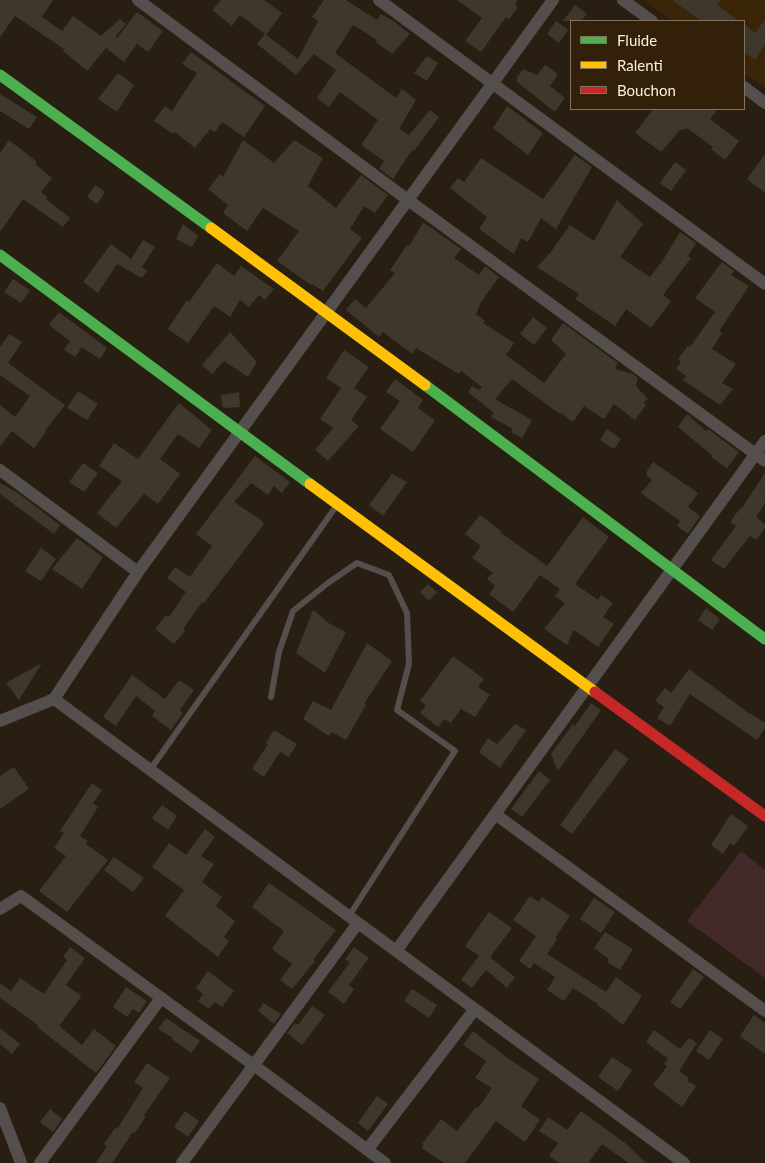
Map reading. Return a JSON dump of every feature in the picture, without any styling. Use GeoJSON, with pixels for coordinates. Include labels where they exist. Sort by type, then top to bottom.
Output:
{"type":"FeatureCollection","features":[{"type":"Feature","properties":{"kind":"street"},"geometry":{"type":"LineString","coordinates":[[138,0],[760,458]]}},
{"type":"Feature","properties":{"kind":"street"},"geometry":{"type":"LineString","coordinates":[[378,0],[765,284]]}},
{"type":"Feature","properties":{"kind":"street"},"geometry":{"type":"LineString","coordinates":[[0,721],[54,700],[138,572],[553,0]]}},
{"type":"Feature","properties":{"kind":"street"},"geometry":{"type":"LineString","coordinates":[[622,0],[651,20]]}},
{"type":"Feature","properties":{"kind":"street"},"geometry":{"type":"LineString","coordinates":[[0,75],[327,312],[671,571],[765,639]]}},
{"type":"Feature","properties":{"kind":"street"},"geometry":{"type":"LineString","coordinates":[[745,88],[765,103]]}},
{"type":"Feature","properties":{"kind":"street"},"geometry":{"type":"LineString","coordinates":[[0,255],[337,504],[765,816]]}},
{"type":"Feature","properties":{"kind":"street"},"geometry":{"type":"LineString","coordinates":[[396,951],[671,571],[760,458],[765,441]]}},
{"type":"Feature","properties":{"kind":"street"},"geometry":{"type":"LineString","coordinates":[[0,470],[138,572]]}},
{"type":"Feature","properties":{"kind":"street"},"geometry":{"type":"LineString","coordinates":[[54,700],[684,1163]]}},
{"type":"Feature","properties":{"kind":"street"},"geometry":{"type":"LineString","coordinates":[[495,814],[765,1011]]}},
{"type":"Feature","properties":{"kind":"street"},"geometry":{"type":"LineString","coordinates":[[0,909],[21,896],[255,1066],[374,1158],[475,1009]]}},
{"type":"Feature","properties":{"kind":"street"},"geometry":{"type":"LineString","coordinates":[[182,1163],[255,1066],[353,920]]}},
{"type":"Feature","properties":{"kind":"street"},"geometry":{"type":"LineString","coordinates":[[40,1163],[161,998]]}},
{"type":"Feature","properties":{"kind":"street"},"geometry":{"type":"LineString","coordinates":[[0,1108],[21,1163]]}},
{"type":"Feature","properties":{"kind":"lane"},"geometry":{"type":"LineString","coordinates":[[150,770],[337,504]]}},
{"type":"Feature","properties":{"kind":"lane"},"geometry":{"type":"LineString","coordinates":[[272,696],[279,652],[293,611],[357,563],[389,575],[407,613],[409,664],[397,710],[455,751],[353,920]]}},
{"type":"Feature","properties":{"kind":"shaded area"},"geometry":{"type":"Polygon","coordinates":[[[643,0],[765,0],[765,88],[745,74],[745,20],[671,20],[643,0]]]}},
{"type":"Feature","properties":{"kind":"shaded area"},"geometry":{"type":"Polygon","coordinates":[[[741,851],[765,870],[765,978],[687,921],[741,851]]]}},
{"type":"Feature","properties":{"kind":"building"},"geometry":{"type":"Polygon","coordinates":[[[0,0],[53,0],[42,17],[62,31],[73,16],[101,36],[120,19],[126,24],[115,37],[117,38],[137,12],[163,31],[148,52],[137,44],[124,62],[106,48],[87,71],[63,51],[64,49],[15,16],[0,37],[0,0]]]}},
{"type":"Feature","properties":{"kind":"building"},"geometry":{"type":"Polygon","coordinates":[[[221,0],[264,0],[282,13],[266,35],[298,59],[318,21],[312,17],[324,0],[346,0],[377,20],[381,14],[410,34],[392,54],[376,42],[377,40],[353,25],[335,53],[396,98],[402,89],[416,100],[399,129],[409,135],[430,110],[439,117],[414,151],[412,150],[393,179],[379,169],[384,161],[361,145],[378,120],[340,92],[329,107],[317,98],[336,70],[314,54],[296,75],[257,44],[265,34],[240,15],[232,26],[212,10],[221,0]]]}},
{"type":"Feature","properties":{"kind":"building"},"geometry":{"type":"Polygon","coordinates":[[[457,0],[518,0],[515,5],[518,7],[509,19],[506,17],[481,52],[465,41],[482,18],[457,0]]]}},
{"type":"Feature","properties":{"kind":"building"},"geometry":{"type":"Polygon","coordinates":[[[672,0],[721,0],[717,5],[738,20],[700,20],[672,0]]]}},
{"type":"Feature","properties":{"kind":"building"},"geometry":{"type":"Polygon","coordinates":[[[575,5],[587,14],[582,20],[563,21],[575,5]]]}},
{"type":"Feature","properties":{"kind":"building"},"geometry":{"type":"Polygon","coordinates":[[[765,19],[765,45],[755,60],[745,53],[745,25],[755,33],[765,19]]]}},
{"type":"Feature","properties":{"kind":"building"},"geometry":{"type":"Polygon","coordinates":[[[556,21],[568,30],[559,43],[547,34],[556,21]]]}},
{"type":"Feature","properties":{"kind":"building"},"geometry":{"type":"Polygon","coordinates":[[[191,52],[265,106],[244,137],[222,122],[215,132],[210,129],[195,148],[175,132],[173,134],[154,121],[165,106],[172,111],[197,73],[182,64],[191,52]]]}},
{"type":"Feature","properties":{"kind":"building"},"geometry":{"type":"Polygon","coordinates":[[[427,56],[438,63],[427,81],[414,73],[427,56]]]}},
{"type":"Feature","properties":{"kind":"building"},"geometry":{"type":"Polygon","coordinates":[[[545,65],[558,74],[550,86],[565,98],[555,112],[517,82],[517,77],[523,69],[537,75],[545,65]]]}},
{"type":"Feature","properties":{"kind":"building"},"geometry":{"type":"Polygon","coordinates":[[[118,73],[134,85],[117,112],[98,99],[118,73]]]}},
{"type":"Feature","properties":{"kind":"building"},"geometry":{"type":"Polygon","coordinates":[[[0,94],[37,117],[29,129],[0,111],[0,94]]]}},
{"type":"Feature","properties":{"kind":"building"},"geometry":{"type":"Polygon","coordinates":[[[507,106],[543,133],[528,155],[493,128],[507,106]]]}},
{"type":"Feature","properties":{"kind":"building"},"geometry":{"type":"Polygon","coordinates":[[[652,110],[717,110],[710,119],[739,141],[725,160],[711,149],[713,147],[687,128],[680,130],[661,152],[635,133],[652,110]]]}},
{"type":"Feature","properties":{"kind":"building"},"geometry":{"type":"Polygon","coordinates":[[[9,140],[37,162],[35,164],[52,178],[41,192],[47,197],[46,199],[70,218],[63,227],[23,199],[0,232],[0,153],[9,140]]]}},
{"type":"Feature","properties":{"kind":"building"},"geometry":{"type":"Polygon","coordinates":[[[243,140],[274,163],[294,140],[323,158],[308,186],[336,208],[361,175],[388,195],[375,213],[364,206],[350,229],[362,238],[323,291],[311,285],[277,261],[299,231],[263,208],[247,231],[223,213],[228,205],[208,189],[220,174],[223,177],[243,140]]]}},
{"type":"Feature","properties":{"kind":"building"},"geometry":{"type":"Polygon","coordinates":[[[765,154],[765,193],[747,179],[765,154]]]}},
{"type":"Feature","properties":{"kind":"building"},"geometry":{"type":"Polygon","coordinates":[[[575,155],[592,167],[556,229],[541,218],[528,242],[521,238],[514,254],[479,229],[487,217],[450,188],[458,178],[464,182],[481,158],[543,199],[575,155]]]}},
{"type":"Feature","properties":{"kind":"building"},"geometry":{"type":"Polygon","coordinates":[[[675,162],[686,170],[671,191],[660,183],[675,162]]]}},
{"type":"Feature","properties":{"kind":"building"},"geometry":{"type":"Polygon","coordinates":[[[95,185],[105,192],[97,204],[87,197],[95,185]]]}},
{"type":"Feature","properties":{"kind":"building"},"geometry":{"type":"Polygon","coordinates":[[[617,200],[643,224],[620,257],[650,277],[680,232],[696,243],[688,256],[691,258],[663,295],[671,301],[651,328],[626,309],[615,326],[575,299],[579,294],[537,267],[550,253],[570,225],[594,241],[617,200]]]}},
{"type":"Feature","properties":{"kind":"building"},"geometry":{"type":"Polygon","coordinates":[[[423,223],[461,249],[454,258],[479,275],[485,266],[499,277],[481,302],[476,314],[485,321],[483,323],[514,343],[506,355],[544,383],[566,354],[551,340],[563,323],[618,363],[615,369],[633,374],[638,378],[636,386],[648,399],[643,403],[646,405],[635,420],[614,404],[604,419],[584,406],[573,422],[512,379],[495,399],[532,420],[522,438],[511,432],[513,429],[491,417],[494,413],[468,392],[472,386],[479,390],[482,387],[461,371],[459,374],[416,348],[412,354],[383,332],[379,337],[346,310],[355,299],[366,308],[395,273],[390,270],[407,245],[409,246],[423,223]]]}},
{"type":"Feature","properties":{"kind":"building"},"geometry":{"type":"Polygon","coordinates":[[[183,224],[198,236],[192,247],[176,239],[183,224]]]}},
{"type":"Feature","properties":{"kind":"building"},"geometry":{"type":"Polygon","coordinates":[[[143,240],[155,247],[142,267],[147,271],[142,278],[117,264],[98,293],[83,282],[111,244],[131,259],[143,240]]]}},
{"type":"Feature","properties":{"kind":"building"},"geometry":{"type":"Polygon","coordinates":[[[722,262],[734,271],[731,275],[749,286],[719,331],[722,333],[712,349],[736,364],[722,383],[733,389],[720,405],[683,380],[686,376],[676,369],[681,362],[678,359],[688,346],[690,347],[715,312],[695,298],[722,262]]]}},
{"type":"Feature","properties":{"kind":"building"},"geometry":{"type":"Polygon","coordinates":[[[217,263],[234,276],[241,266],[274,289],[265,300],[259,295],[249,307],[240,300],[230,317],[214,306],[188,343],[168,329],[187,300],[189,302],[217,263]]]}},
{"type":"Feature","properties":{"kind":"building"},"geometry":{"type":"Polygon","coordinates":[[[13,279],[30,290],[21,303],[4,292],[13,279]]]}},
{"type":"Feature","properties":{"kind":"building"},"geometry":{"type":"Polygon","coordinates":[[[59,312],[107,348],[100,359],[82,347],[75,357],[64,350],[70,341],[49,325],[59,312]]]}},
{"type":"Feature","properties":{"kind":"building"},"geometry":{"type":"Polygon","coordinates":[[[533,317],[547,328],[534,345],[520,334],[533,317]]]}},
{"type":"Feature","properties":{"kind":"building"},"geometry":{"type":"Polygon","coordinates":[[[230,332],[257,362],[248,377],[224,361],[212,374],[202,365],[230,332]]]}},
{"type":"Feature","properties":{"kind":"building"},"geometry":{"type":"Polygon","coordinates":[[[9,334],[22,342],[8,363],[65,405],[34,448],[12,431],[0,446],[0,405],[15,417],[30,396],[0,375],[0,347],[9,334]]]}},
{"type":"Feature","properties":{"kind":"building"},"geometry":{"type":"Polygon","coordinates":[[[344,350],[369,367],[354,388],[367,397],[351,420],[359,426],[328,461],[315,450],[333,428],[320,419],[341,388],[326,378],[344,350]]]}},
{"type":"Feature","properties":{"kind":"building"},"geometry":{"type":"Polygon","coordinates":[[[395,379],[423,400],[418,408],[435,420],[413,452],[380,429],[400,401],[386,392],[395,379]]]}},
{"type":"Feature","properties":{"kind":"building"},"geometry":{"type":"Polygon","coordinates":[[[78,391],[98,404],[87,420],[67,408],[78,391]]]}},
{"type":"Feature","properties":{"kind":"building"},"geometry":{"type":"Polygon","coordinates":[[[239,392],[240,407],[225,408],[222,406],[221,395],[239,392]]]}},
{"type":"Feature","properties":{"kind":"building"},"geometry":{"type":"Polygon","coordinates":[[[179,403],[212,430],[199,448],[178,434],[160,459],[180,474],[158,504],[144,494],[116,528],[97,513],[122,481],[99,466],[114,443],[138,459],[179,403]]]}},
{"type":"Feature","properties":{"kind":"building"},"geometry":{"type":"Polygon","coordinates":[[[687,414],[706,431],[708,429],[739,452],[727,468],[711,457],[712,455],[678,427],[687,414]]]}},
{"type":"Feature","properties":{"kind":"building"},"geometry":{"type":"Polygon","coordinates":[[[607,429],[621,439],[614,449],[600,440],[607,429]]]}},
{"type":"Feature","properties":{"kind":"building"},"geometry":{"type":"Polygon","coordinates":[[[255,456],[290,482],[282,493],[274,486],[268,495],[251,483],[234,502],[264,524],[204,603],[202,602],[183,629],[185,631],[174,644],[155,629],[166,615],[169,617],[186,592],[167,578],[175,567],[190,577],[212,546],[196,534],[255,456]]]}},
{"type":"Feature","properties":{"kind":"building"},"geometry":{"type":"Polygon","coordinates":[[[653,462],[698,493],[688,507],[700,516],[688,534],[677,526],[680,521],[641,493],[652,480],[647,476],[647,471],[653,462]]]}},
{"type":"Feature","properties":{"kind":"building"},"geometry":{"type":"Polygon","coordinates":[[[83,463],[98,473],[84,492],[69,482],[83,463]]]}},
{"type":"Feature","properties":{"kind":"building"},"geometry":{"type":"Polygon","coordinates":[[[765,473],[765,503],[756,517],[765,524],[765,528],[756,540],[750,536],[724,569],[711,560],[736,526],[730,522],[742,508],[765,473]]]}},
{"type":"Feature","properties":{"kind":"building"},"geometry":{"type":"Polygon","coordinates":[[[392,474],[407,482],[383,516],[369,505],[392,474]]]}},
{"type":"Feature","properties":{"kind":"building"},"geometry":{"type":"Polygon","coordinates":[[[0,483],[18,493],[60,525],[54,534],[0,494],[0,483]]]}},
{"type":"Feature","properties":{"kind":"building"},"geometry":{"type":"Polygon","coordinates":[[[480,515],[547,566],[545,569],[583,517],[609,537],[575,584],[598,600],[601,595],[613,603],[603,617],[614,624],[598,647],[574,630],[567,645],[544,629],[565,603],[555,596],[560,589],[540,575],[513,612],[489,594],[495,586],[487,578],[493,573],[472,558],[481,546],[465,534],[480,515]]]}},
{"type":"Feature","properties":{"kind":"building"},"geometry":{"type":"Polygon","coordinates":[[[77,538],[103,557],[82,589],[52,569],[77,538]]]}},
{"type":"Feature","properties":{"kind":"building"},"geometry":{"type":"Polygon","coordinates":[[[41,548],[56,559],[41,581],[25,571],[41,548]]]}},
{"type":"Feature","properties":{"kind":"building"},"geometry":{"type":"Polygon","coordinates":[[[428,584],[437,592],[429,601],[420,592],[428,584]]]}},
{"type":"Feature","properties":{"kind":"building"},"geometry":{"type":"Polygon","coordinates":[[[706,608],[720,619],[712,630],[698,620],[706,608]]]}},
{"type":"Feature","properties":{"kind":"building"},"geometry":{"type":"Polygon","coordinates":[[[313,610],[330,624],[346,632],[325,673],[296,653],[313,610]]]}},
{"type":"Feature","properties":{"kind":"building"},"geometry":{"type":"Polygon","coordinates":[[[367,643],[392,661],[364,704],[366,705],[346,740],[332,732],[329,736],[303,719],[313,701],[331,710],[367,643]]]}},
{"type":"Feature","properties":{"kind":"building"},"geometry":{"type":"Polygon","coordinates":[[[453,656],[484,679],[478,687],[490,695],[475,717],[461,709],[451,723],[444,719],[438,727],[420,713],[426,705],[420,701],[453,656]]]}},
{"type":"Feature","properties":{"kind":"building"},"geometry":{"type":"Polygon","coordinates":[[[42,663],[19,700],[6,683],[42,663]]]}},
{"type":"Feature","properties":{"kind":"building"},"geometry":{"type":"Polygon","coordinates":[[[689,669],[765,723],[765,728],[757,740],[690,694],[670,726],[657,718],[664,707],[655,701],[665,688],[671,693],[689,669]]]}},
{"type":"Feature","properties":{"kind":"building"},"geometry":{"type":"Polygon","coordinates":[[[132,675],[165,699],[179,680],[194,690],[180,710],[183,713],[171,730],[152,716],[155,711],[136,696],[116,726],[103,717],[132,675]]]}},
{"type":"Feature","properties":{"kind":"building"},"geometry":{"type":"Polygon","coordinates":[[[591,703],[601,710],[558,771],[551,754],[573,724],[575,726],[591,703]]]}},
{"type":"Feature","properties":{"kind":"building"},"geometry":{"type":"Polygon","coordinates":[[[515,724],[526,730],[500,768],[479,752],[488,738],[497,744],[515,724]]]}},
{"type":"Feature","properties":{"kind":"building"},"geometry":{"type":"Polygon","coordinates":[[[274,730],[297,744],[289,757],[280,752],[264,777],[252,769],[268,744],[266,743],[274,730]]]}},
{"type":"Feature","properties":{"kind":"building"},"geometry":{"type":"Polygon","coordinates":[[[615,749],[629,759],[572,834],[560,825],[615,749]]]}},
{"type":"Feature","properties":{"kind":"building"},"geometry":{"type":"Polygon","coordinates":[[[14,767],[29,789],[0,809],[0,776],[14,767]]]}},
{"type":"Feature","properties":{"kind":"building"},"geometry":{"type":"Polygon","coordinates":[[[539,771],[550,780],[522,817],[511,809],[539,771]]]}},
{"type":"Feature","properties":{"kind":"building"},"geometry":{"type":"Polygon","coordinates":[[[92,783],[102,790],[93,803],[98,807],[80,836],[88,841],[86,844],[108,860],[67,912],[39,891],[66,856],[54,848],[64,833],[60,831],[92,783]]]}},
{"type":"Feature","properties":{"kind":"building"},"geometry":{"type":"Polygon","coordinates":[[[162,805],[177,816],[168,830],[152,818],[162,805]]]}},
{"type":"Feature","properties":{"kind":"building"},"geometry":{"type":"Polygon","coordinates":[[[731,814],[748,826],[734,846],[730,843],[723,854],[711,845],[731,814]]]}},
{"type":"Feature","properties":{"kind":"building"},"geometry":{"type":"Polygon","coordinates":[[[205,829],[215,837],[201,856],[214,864],[202,882],[222,897],[216,906],[235,921],[224,937],[229,941],[218,957],[165,916],[184,890],[152,867],[169,843],[186,855],[205,829]]]}},
{"type":"Feature","properties":{"kind":"building"},"geometry":{"type":"Polygon","coordinates":[[[114,857],[144,878],[133,892],[104,870],[114,857]]]}},
{"type":"Feature","properties":{"kind":"building"},"geometry":{"type":"Polygon","coordinates":[[[269,883],[336,930],[313,960],[315,961],[292,989],[280,980],[292,964],[272,949],[284,931],[252,907],[269,883]]]}},
{"type":"Feature","properties":{"kind":"building"},"geometry":{"type":"Polygon","coordinates":[[[530,896],[539,902],[542,897],[570,916],[547,954],[606,992],[616,977],[642,996],[623,1025],[598,1004],[573,988],[564,1001],[547,990],[555,977],[534,963],[530,969],[519,961],[536,936],[513,920],[530,896]]]}},
{"type":"Feature","properties":{"kind":"building"},"geometry":{"type":"Polygon","coordinates":[[[594,898],[615,912],[601,933],[580,919],[594,898]]]}},
{"type":"Feature","properties":{"kind":"building"},"geometry":{"type":"Polygon","coordinates":[[[489,912],[512,928],[490,957],[515,977],[507,988],[486,970],[472,988],[461,980],[479,956],[465,946],[489,912]]]}},
{"type":"Feature","properties":{"kind":"building"},"geometry":{"type":"Polygon","coordinates":[[[605,932],[633,949],[620,970],[607,962],[609,959],[594,948],[605,932]]]}},
{"type":"Feature","properties":{"kind":"building"},"geometry":{"type":"Polygon","coordinates":[[[70,947],[85,958],[66,985],[81,997],[59,1026],[82,1045],[94,1029],[116,1046],[96,1073],[37,1027],[38,1025],[0,998],[0,983],[11,991],[20,978],[44,994],[67,960],[63,957],[70,947]]]}},
{"type":"Feature","properties":{"kind":"building"},"geometry":{"type":"Polygon","coordinates":[[[354,947],[369,958],[349,985],[354,989],[344,1004],[328,992],[350,962],[345,959],[354,947]]]}},
{"type":"Feature","properties":{"kind":"building"},"geometry":{"type":"Polygon","coordinates":[[[693,969],[704,977],[680,1009],[670,1002],[693,969]]]}},
{"type":"Feature","properties":{"kind":"building"},"geometry":{"type":"Polygon","coordinates":[[[208,971],[234,991],[222,1007],[215,1002],[209,1009],[198,1001],[203,994],[196,988],[208,971]]]}},
{"type":"Feature","properties":{"kind":"building"},"geometry":{"type":"Polygon","coordinates":[[[126,987],[147,1001],[139,1013],[133,1009],[127,1017],[113,1007],[126,987]]]}},
{"type":"Feature","properties":{"kind":"building"},"geometry":{"type":"Polygon","coordinates":[[[412,989],[437,1005],[429,1018],[404,1001],[412,989]]]}},
{"type":"Feature","properties":{"kind":"building"},"geometry":{"type":"Polygon","coordinates":[[[263,1003],[281,1014],[274,1024],[258,1011],[263,1003]]]}},
{"type":"Feature","properties":{"kind":"building"},"geometry":{"type":"Polygon","coordinates":[[[312,1006],[325,1015],[302,1045],[287,1033],[295,1023],[298,1025],[312,1006]]]}},
{"type":"Feature","properties":{"kind":"building"},"geometry":{"type":"Polygon","coordinates":[[[754,1015],[765,1023],[765,1054],[740,1036],[754,1015]]]}},
{"type":"Feature","properties":{"kind":"building"},"geometry":{"type":"Polygon","coordinates":[[[166,1018],[200,1041],[191,1053],[173,1038],[158,1029],[166,1018]]]}},
{"type":"Feature","properties":{"kind":"building"},"geometry":{"type":"Polygon","coordinates":[[[0,1028],[20,1044],[12,1054],[0,1044],[0,1028]]]}},
{"type":"Feature","properties":{"kind":"building"},"geometry":{"type":"Polygon","coordinates":[[[654,1030],[680,1049],[689,1038],[697,1043],[679,1071],[689,1078],[687,1081],[696,1086],[682,1107],[653,1085],[667,1066],[664,1064],[668,1059],[646,1042],[654,1030]]]}},
{"type":"Feature","properties":{"kind":"building"},"geometry":{"type":"Polygon","coordinates":[[[710,1030],[723,1039],[709,1060],[696,1051],[710,1030]]]}},
{"type":"Feature","properties":{"kind":"building"},"geometry":{"type":"Polygon","coordinates":[[[473,1031],[506,1057],[539,1079],[521,1106],[540,1120],[525,1142],[496,1121],[465,1163],[444,1163],[422,1148],[424,1145],[422,1144],[441,1119],[457,1131],[476,1107],[478,1108],[492,1088],[475,1078],[486,1061],[463,1045],[473,1031]]]}},
{"type":"Feature","properties":{"kind":"building"},"geometry":{"type":"Polygon","coordinates":[[[612,1057],[632,1070],[618,1091],[598,1077],[612,1057]]]}},
{"type":"Feature","properties":{"kind":"building"},"geometry":{"type":"Polygon","coordinates":[[[147,1063],[170,1078],[144,1115],[146,1116],[135,1133],[133,1132],[112,1163],[96,1163],[107,1146],[104,1144],[115,1128],[117,1129],[143,1088],[134,1082],[147,1063]]]}},
{"type":"Feature","properties":{"kind":"building"},"geometry":{"type":"Polygon","coordinates":[[[377,1096],[388,1104],[368,1131],[358,1123],[377,1096]]]}},
{"type":"Feature","properties":{"kind":"building"},"geometry":{"type":"Polygon","coordinates":[[[50,1109],[62,1119],[53,1132],[40,1122],[50,1109]]]}},
{"type":"Feature","properties":{"kind":"building"},"geometry":{"type":"Polygon","coordinates":[[[185,1111],[199,1121],[188,1137],[174,1127],[185,1111]]]}},
{"type":"Feature","properties":{"kind":"building"},"geometry":{"type":"Polygon","coordinates":[[[581,1111],[625,1143],[646,1163],[629,1163],[602,1144],[588,1163],[559,1163],[549,1156],[558,1143],[539,1131],[548,1117],[567,1130],[581,1111]]]}},
{"type":"Feature","properties":{"kind":"traffic: fast"},"geometry":{"type":"LineString","coordinates":[[0,75],[211,228]]}},
{"type":"Feature","properties":{"kind":"traffic: fast"},"geometry":{"type":"LineString","coordinates":[[0,255],[310,484]]}},
{"type":"Feature","properties":{"kind":"traffic: fast"},"geometry":{"type":"LineString","coordinates":[[425,385],[765,639]]}},
{"type":"Feature","properties":{"kind":"traffic: slow"},"geometry":{"type":"LineString","coordinates":[[211,228],[425,385]]}},
{"type":"Feature","properties":{"kind":"traffic: slow"},"geometry":{"type":"LineString","coordinates":[[310,484],[595,692]]}},
{"type":"Feature","properties":{"kind":"traffic: jam"},"geometry":{"type":"LineString","coordinates":[[595,692],[765,816]]}}]}
